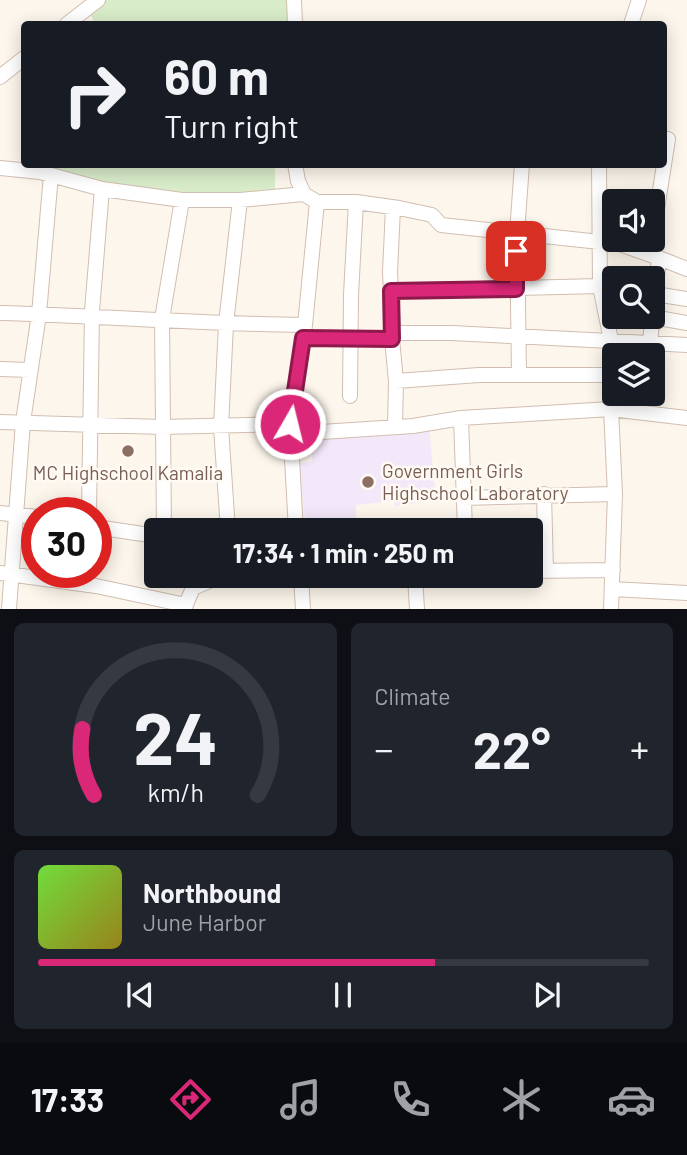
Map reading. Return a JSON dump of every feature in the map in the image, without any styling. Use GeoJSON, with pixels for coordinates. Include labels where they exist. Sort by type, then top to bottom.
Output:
{"type":"FeatureCollection","features":[{"type":"Feature","properties":{"kind":"street"},"geometry":{"type":"LineString","coordinates":[[71,21],[98,0]]}},
{"type":"Feature","properties":{"kind":"street"},"geometry":{"type":"LineString","coordinates":[[294,0],[295,21]]}},
{"type":"Feature","properties":{"kind":"street"},"geometry":{"type":"LineString","coordinates":[[632,21],[639,0]]}},
{"type":"Feature","properties":{"kind":"street"},"geometry":{"type":"LineString","coordinates":[[0,77],[21,60]]}},
{"type":"Feature","properties":{"kind":"street"},"geometry":{"type":"LineString","coordinates":[[0,168],[24,169],[102,190],[182,200],[240,200],[304,194]]}},
{"type":"Feature","properties":{"kind":"street"},"geometry":{"type":"LineString","coordinates":[[296,168],[304,194],[317,202],[356,202],[432,215],[441,225],[600,240],[687,269]]}},
{"type":"Feature","properties":{"kind":"street"},"geometry":{"type":"LineString","coordinates":[[519,374],[516,289],[522,168]]}},
{"type":"Feature","properties":{"kind":"street"},"geometry":{"type":"LineString","coordinates":[[600,168],[600,286],[611,343]]}},
{"type":"Feature","properties":{"kind":"street"},"geometry":{"type":"LineString","coordinates":[[660,189],[663,168]]}},
{"type":"Feature","properties":{"kind":"street"},"geometry":{"type":"LineString","coordinates":[[9,609],[6,574],[17,514],[23,422],[39,314],[51,175]]}},
{"type":"Feature","properties":{"kind":"street"},"geometry":{"type":"LineString","coordinates":[[89,497],[92,315],[102,190]]}},
{"type":"Feature","properties":{"kind":"street"},"geometry":{"type":"LineString","coordinates":[[164,518],[162,319],[182,200]]}},
{"type":"Feature","properties":{"kind":"street"},"geometry":{"type":"LineString","coordinates":[[227,518],[221,427],[226,324],[240,200]]}},
{"type":"Feature","properties":{"kind":"street"},"geometry":{"type":"LineString","coordinates":[[295,518],[291,429],[317,202]]}},
{"type":"Feature","properties":{"kind":"street"},"geometry":{"type":"LineString","coordinates":[[350,396],[356,202]]}},
{"type":"Feature","properties":{"kind":"street"},"geometry":{"type":"LineString","coordinates":[[393,208],[391,291],[396,381],[395,427]]}},
{"type":"Feature","properties":{"kind":"street"},"geometry":{"type":"LineString","coordinates":[[654,252],[654,266]]}},
{"type":"Feature","properties":{"kind":"street"},"geometry":{"type":"LineString","coordinates":[[391,291],[600,286]]}},
{"type":"Feature","properties":{"kind":"street"},"geometry":{"type":"LineString","coordinates":[[665,296],[687,299]]}},
{"type":"Feature","properties":{"kind":"street"},"geometry":{"type":"LineString","coordinates":[[0,313],[162,319],[304,331],[350,339],[452,333],[687,345]]}},
{"type":"Feature","properties":{"kind":"street"},"geometry":{"type":"LineString","coordinates":[[665,319],[687,323]]}},
{"type":"Feature","properties":{"kind":"street"},"geometry":{"type":"LineString","coordinates":[[650,342],[652,329]]}},
{"type":"Feature","properties":{"kind":"street"},"geometry":{"type":"LineString","coordinates":[[0,369],[30,370]]}},
{"type":"Feature","properties":{"kind":"street"},"geometry":{"type":"LineString","coordinates":[[396,381],[519,374],[602,375]]}},
{"type":"Feature","properties":{"kind":"street"},"geometry":{"type":"LineString","coordinates":[[611,406],[615,494],[611,609]]}},
{"type":"Feature","properties":{"kind":"street"},"geometry":{"type":"LineString","coordinates":[[0,422],[291,429],[395,427],[461,418],[611,409],[687,418]]}},
{"type":"Feature","properties":{"kind":"street"},"geometry":{"type":"LineString","coordinates":[[461,418],[464,518]]}},
{"type":"Feature","properties":{"kind":"street"},"geometry":{"type":"LineString","coordinates":[[544,494],[546,571],[612,570]]}},
{"type":"Feature","properties":{"kind":"street"},"geometry":{"type":"LineString","coordinates":[[462,498],[615,494]]}},
{"type":"Feature","properties":{"kind":"street"},"geometry":{"type":"LineString","coordinates":[[0,513],[21,515]]}},
{"type":"Feature","properties":{"kind":"street"},"geometry":{"type":"LineString","coordinates":[[112,529],[144,534]]}},
{"type":"Feature","properties":{"kind":"street"},"geometry":{"type":"LineString","coordinates":[[6,574],[96,586],[185,607],[191,588]]}},
{"type":"Feature","properties":{"kind":"street"},"geometry":{"type":"LineString","coordinates":[[302,588],[303,609]]}},
{"type":"Feature","properties":{"kind":"street"},"geometry":{"type":"LineString","coordinates":[[416,588],[417,609]]}},
{"type":"Feature","properties":{"kind":"street"},"geometry":{"type":"LineString","coordinates":[[612,590],[687,593]]}},
{"type":"Feature","properties":{"kind":"shaded area","name":"Government Girls Highschool Laboratory"},"geometry":{"type":"Polygon","coordinates":[[[429,426],[436,500],[395,506],[394,501],[356,505],[356,518],[305,518],[299,464],[312,461],[312,438],[429,426]]]}},
{"type":"Feature","properties":{"kind":"green space"},"geometry":{"type":"Polygon","coordinates":[[[103,0],[290,0],[291,21],[94,21],[89,11],[103,0]]]}},
{"type":"Feature","properties":{"kind":"green space"},"geometry":{"type":"Polygon","coordinates":[[[275,168],[275,190],[241,198],[175,196],[41,170],[275,168]]]}},
{"type":"Feature","properties":{"kind":"place","name":"MC Highschool Kamalia"},"geometry":{"type":"Point","coordinates":[128,451]}},
{"type":"Feature","properties":{"kind":"place","name":"Government Girls Highschool Laboratory"},"geometry":{"type":"Point","coordinates":[368,482]}},
{"type":"Feature","properties":{"kind":"route"},"geometry":{"type":"LineString","coordinates":[[290,424],[303,338],[392,339],[391,291],[516,289],[516,251]]}}]}
